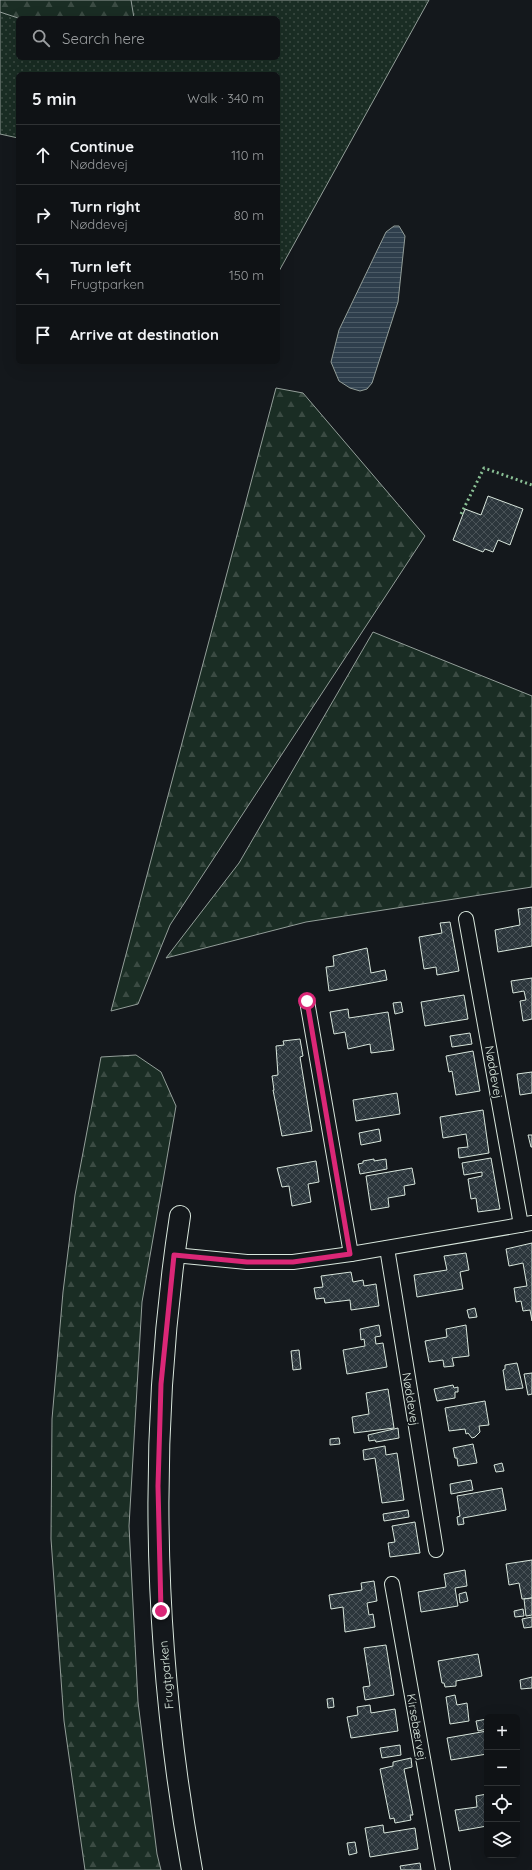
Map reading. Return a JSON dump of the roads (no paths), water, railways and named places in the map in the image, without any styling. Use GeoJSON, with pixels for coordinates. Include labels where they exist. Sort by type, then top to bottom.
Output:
{"type":"FeatureCollection","features":[{"type":"Feature","properties":{"kind":"street","name":"Nøddevej"},"geometry":{"type":"LineString","coordinates":[[174,1255],[247,1262],[293,1262],[387,1248],[527,1224],[466,920]]}},
{"type":"Feature","properties":{"kind":"street"},"geometry":{"type":"LineString","coordinates":[[307,1001],[350,1254]]}},
{"type":"Feature","properties":{"kind":"street","name":"Frugtparken"},"geometry":{"type":"LineString","coordinates":[[180,1216],[174,1255],[161,1384],[158,1486],[160,1564],[167,1698],[192,1870]]}},
{"type":"Feature","properties":{"kind":"street","name":"Nøddevej"},"geometry":{"type":"LineString","coordinates":[[387,1248],[436,1550]]}},
{"type":"Feature","properties":{"kind":"street","name":"Kirsebærvej"},"geometry":{"type":"LineString","coordinates":[[392,1584],[443,1870]]}},
{"type":"Feature","properties":{"kind":"water"},"geometry":{"type":"Polygon","coordinates":[[[394,226],[399,226],[405,236],[398,302],[372,383],[367,389],[360,391],[350,388],[339,381],[331,362],[339,330],[386,232],[394,226]]]}}]}
